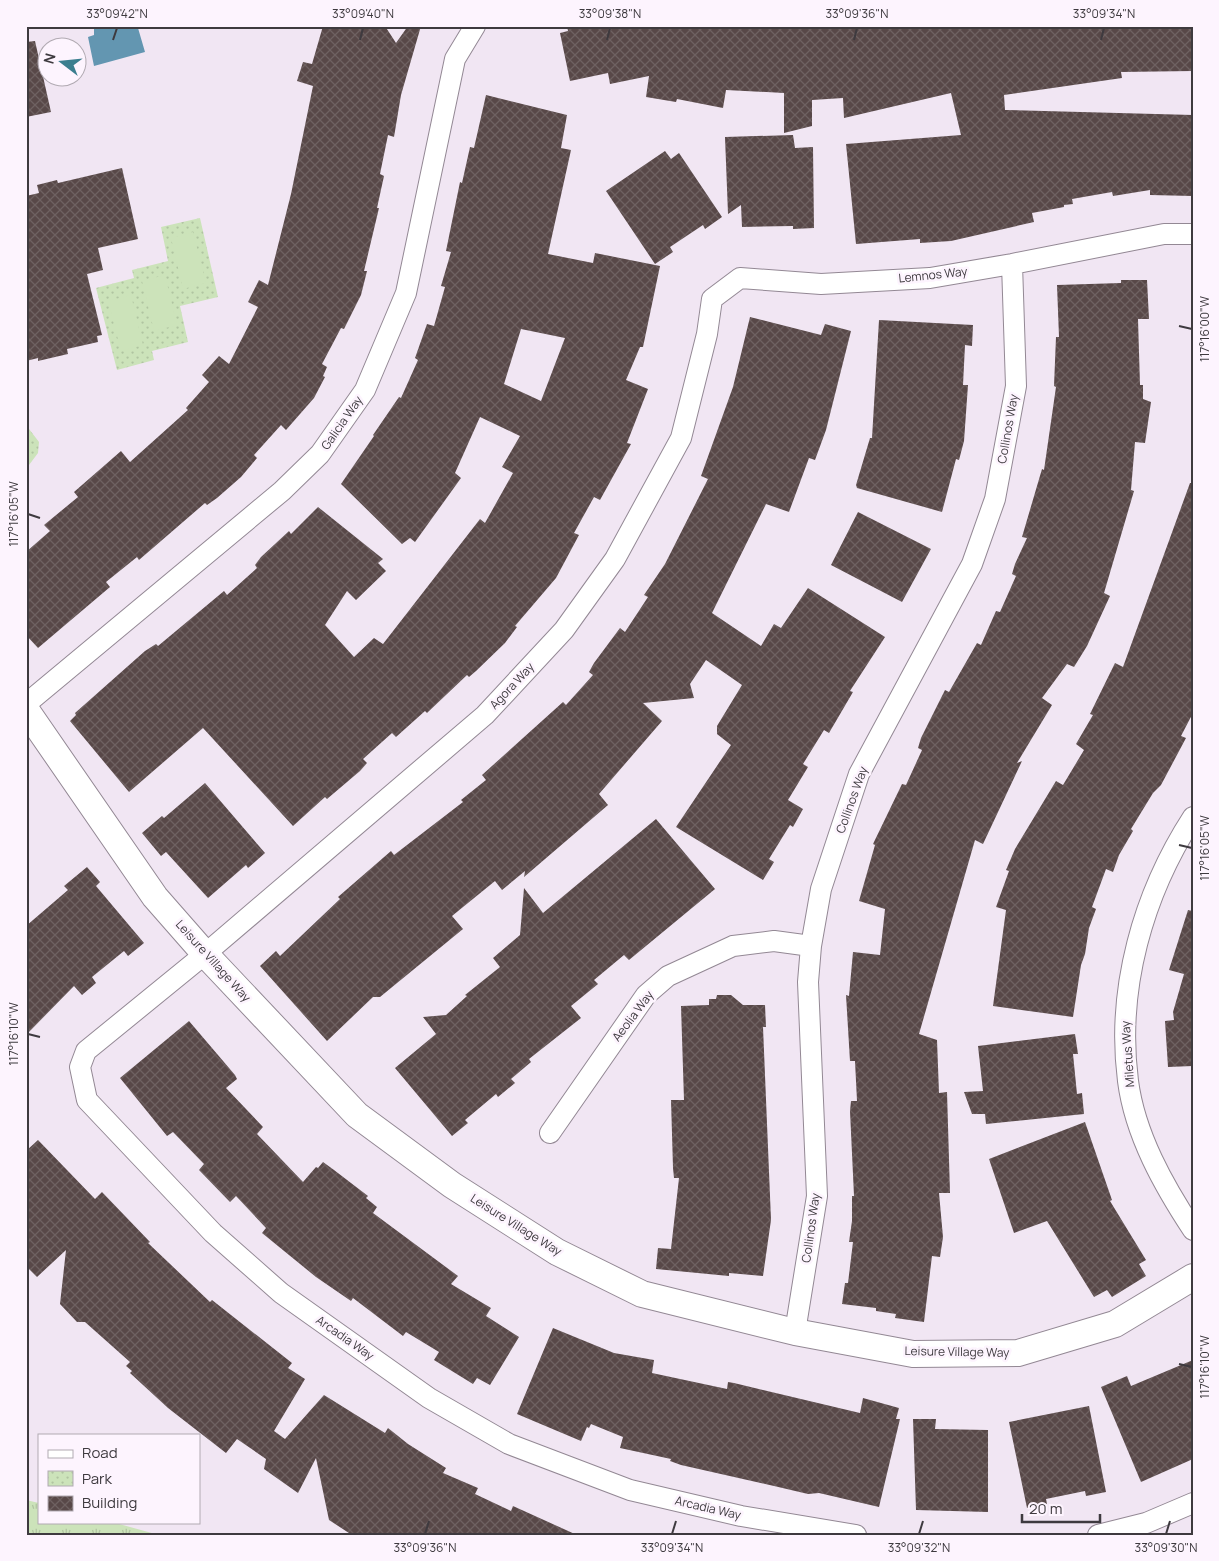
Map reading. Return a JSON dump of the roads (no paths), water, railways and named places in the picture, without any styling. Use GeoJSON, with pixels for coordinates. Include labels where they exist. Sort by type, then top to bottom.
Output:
{"type":"FeatureCollection","features":[{"type":"Feature","properties":{"kind":"street","name":"Galicia Way"},"geometry":{"type":"LineString","coordinates":[[26,704],[282,492],[320,454],[365,390],[406,294],[455,59],[475,26]]}},
{"type":"Feature","properties":{"kind":"street","name":"Lemnos Way"},"geometry":{"type":"LineString","coordinates":[[707,334],[712,298],[740,278],[821,284],[930,278],[1164,234],[1193,234]]}},
{"type":"Feature","properties":{"kind":"street","name":"Collinos Way"},"geometry":{"type":"LineString","coordinates":[[795,1332],[818,1196],[808,982],[811,946],[821,888],[859,774],[972,564],[995,499],[1016,386],[1012,264]]}},
{"type":"Feature","properties":{"kind":"street","name":"Agora Way"},"geometry":{"type":"LineString","coordinates":[[205,954],[485,715],[564,630],[615,559],[681,438],[707,334]]}},
{"type":"Feature","properties":{"kind":"street","name":"Leisure Village Way"},"geometry":{"type":"LineString","coordinates":[[26,710],[155,897],[205,954],[358,1115],[452,1185],[533,1237],[557,1252],[642,1294],[795,1332],[913,1354],[1018,1353],[1115,1324],[1193,1277]]}},
{"type":"Feature","properties":{"kind":"street","name":"Miletus Way"},"geometry":{"type":"LineString","coordinates":[[1193,817],[1174,847],[1139,931],[1124,1018],[1128,1082],[1139,1125],[1167,1190],[1193,1230]]}},
{"type":"Feature","properties":{"kind":"street","name":"Aeolia Way"},"geometry":{"type":"LineString","coordinates":[[550,1133],[646,995],[668,976],[733,946],[774,940],[811,946]]}},
{"type":"Feature","properties":{"kind":"street","name":"Arcadia Way"},"geometry":{"type":"LineString","coordinates":[[205,954],[86,1051],[80,1067],[87,1100],[213,1233],[281,1293],[429,1398],[509,1444],[630,1490],[741,1516],[856,1535]]}},
{"type":"Feature","properties":{"kind":"street"},"geometry":{"type":"LineString","coordinates":[[1098,1535],[1146,1524],[1193,1503]]}},
{"type":"Feature","properties":{"kind":"water"},"geometry":{"type":"Polygon","coordinates":[[[94,26],[131,26],[132,29],[138,28],[145,52],[94,66],[88,37],[94,35],[94,26]]]}}]}
